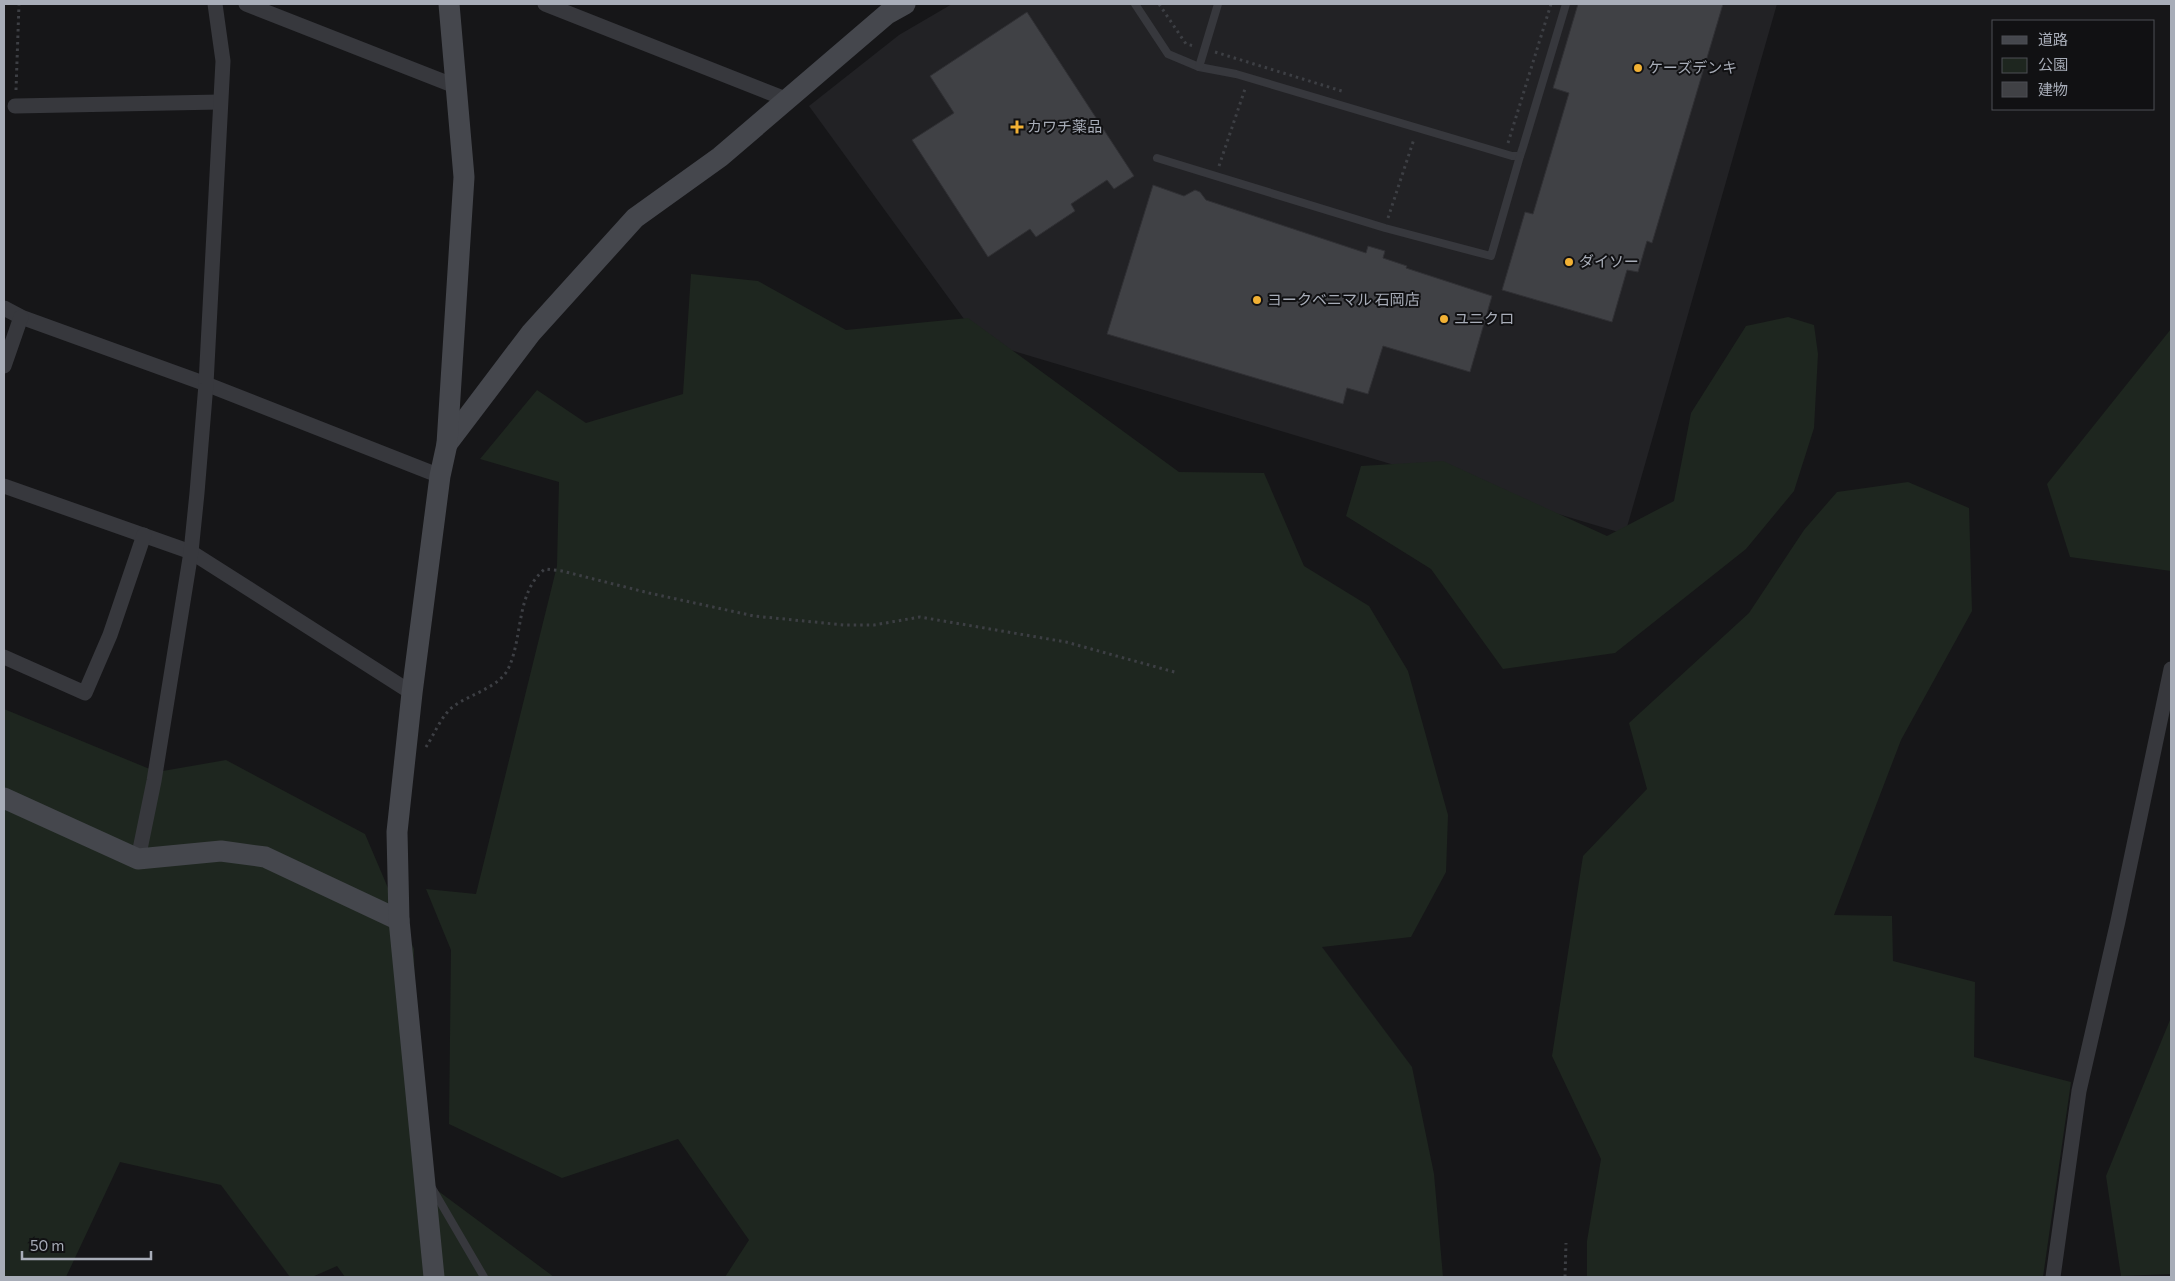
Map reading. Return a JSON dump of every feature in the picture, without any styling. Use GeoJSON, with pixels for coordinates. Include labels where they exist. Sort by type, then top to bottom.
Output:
{"type":"FeatureCollection","features":[{"type":"Feature","properties":{"kind":"street"},"geometry":{"type":"LineString","coordinates":[[138,859],[154,781],[191,552],[206,384],[223,61],[215,4]]}},
{"type":"Feature","properties":{"kind":"street"},"geometry":{"type":"LineString","coordinates":[[246,4],[455,86]]}},
{"type":"Feature","properties":{"kind":"street"},"geometry":{"type":"LineString","coordinates":[[434,1277],[400,920],[397,832],[412,693],[440,476],[447,444],[464,178],[448,4]]}},
{"type":"Feature","properties":{"kind":"street"},"geometry":{"type":"LineString","coordinates":[[545,4],[788,100]]}},
{"type":"Feature","properties":{"kind":"street"},"geometry":{"type":"LineString","coordinates":[[447,444],[531,333],[635,218],[720,156],[887,14],[905,4]]}},
{"type":"Feature","properties":{"kind":"street"},"geometry":{"type":"LineString","coordinates":[[16,106],[220,102]]}},
{"type":"Feature","properties":{"kind":"street"},"geometry":{"type":"LineString","coordinates":[[4,308],[21,317],[206,384],[440,476]]}},
{"type":"Feature","properties":{"kind":"street"},"geometry":{"type":"LineString","coordinates":[[4,366],[21,317]]}},
{"type":"Feature","properties":{"kind":"street"},"geometry":{"type":"LineString","coordinates":[[4,486],[191,552],[412,693]]}},
{"type":"Feature","properties":{"kind":"street"},"geometry":{"type":"LineString","coordinates":[[4,657],[85,693],[110,635],[144,535]]}},
{"type":"Feature","properties":{"kind":"street"},"geometry":{"type":"LineString","coordinates":[[2053,1277],[2079,1091],[2118,921],[2171,669]]}},
{"type":"Feature","properties":{"kind":"street"},"geometry":{"type":"LineString","coordinates":[[4,798],[138,859],[220,851],[265,857],[400,920]]}},
{"type":"Feature","properties":{"kind":"lane"},"geometry":{"type":"LineString","coordinates":[[1135,4],[1168,54],[1199,67],[1249,78],[1512,156],[1520,156]]}},
{"type":"Feature","properties":{"kind":"lane"},"geometry":{"type":"LineString","coordinates":[[1199,67],[1218,4]]}},
{"type":"Feature","properties":{"kind":"lane"},"geometry":{"type":"LineString","coordinates":[[1157,158],[1385,228],[1491,256],[1566,4]]}},
{"type":"Feature","properties":{"kind":"lane"},"geometry":{"type":"LineString","coordinates":[[424,1176],[484,1277]]}},
{"type":"Feature","properties":{"kind":"path"},"geometry":{"type":"LineString","coordinates":[[16,106],[19,4]]}},
{"type":"Feature","properties":{"kind":"path"},"geometry":{"type":"LineString","coordinates":[[1159,4],[1186,44],[1346,92]]}},
{"type":"Feature","properties":{"kind":"path"},"geometry":{"type":"LineString","coordinates":[[1508,143],[1551,4]]}},
{"type":"Feature","properties":{"kind":"path"},"geometry":{"type":"LineString","coordinates":[[1216,177],[1253,63]]}},
{"type":"Feature","properties":{"kind":"path"},"geometry":{"type":"LineString","coordinates":[[1385,228],[1417,128]]}},
{"type":"Feature","properties":{"kind":"path"},"geometry":{"type":"LineString","coordinates":[[1500,140],[1523,148]]}},
{"type":"Feature","properties":{"kind":"path"},"geometry":{"type":"LineString","coordinates":[[405,757],[426,747],[452,707],[499,680],[509,668],[527,594],[535,577],[545,569],[562,571],[649,593],[754,616],[844,625],[874,625],[920,617],[1066,642],[1178,673]]}},
{"type":"Feature","properties":{"kind":"path"},"geometry":{"type":"LineString","coordinates":[[1565,1277],[1566,1243]]}},
{"type":"Feature","properties":{"kind":"shaded area"},"geometry":{"type":"Polygon","coordinates":[[[952,4],[1777,4],[1625,534],[980,341],[809,106],[899,35],[952,4]]]}},
{"type":"Feature","properties":{"kind":"green space"},"geometry":{"type":"Polygon","coordinates":[[[691,274],[758,281],[846,330],[968,318],[1179,472],[1264,473],[1304,566],[1369,606],[1408,671],[1448,815],[1446,872],[1411,937],[1322,947],[1412,1067],[1434,1174],[1443,1277],[725,1277],[749,1240],[678,1139],[562,1178],[449,1124],[451,950],[426,889],[476,894],[557,566],[559,482],[480,459],[537,390],[586,423],[683,394],[691,274]]]}},
{"type":"Feature","properties":{"kind":"green space"},"geometry":{"type":"Polygon","coordinates":[[[1788,317],[1814,325],[1818,354],[1814,428],[1794,491],[1746,549],[1615,653],[1503,669],[1431,569],[1346,516],[1361,466],[1443,461],[1607,536],[1674,501],[1691,413],[1746,326],[1788,317]]]}},
{"type":"Feature","properties":{"kind":"green space"},"geometry":{"type":"Polygon","coordinates":[[[2171,329],[2171,571],[2070,557],[2047,484],[2171,329]]]}},
{"type":"Feature","properties":{"kind":"green space"},"geometry":{"type":"Polygon","coordinates":[[[1908,482],[1969,508],[1972,611],[1901,740],[1834,915],[1892,916],[1893,961],[1975,982],[1974,1057],[2071,1082],[2043,1277],[1587,1277],[1587,1241],[1601,1159],[1552,1056],[1583,856],[1647,789],[1629,723],[1749,613],[1804,530],[1837,492],[1908,482]]]}},
{"type":"Feature","properties":{"kind":"green space"},"geometry":{"type":"Polygon","coordinates":[[[4,709],[157,772],[226,760],[365,834],[414,949],[418,1176],[554,1277],[345,1277],[337,1266],[312,1277],[290,1277],[221,1185],[120,1162],[66,1277],[4,1277],[4,709]]]}},
{"type":"Feature","properties":{"kind":"green space"},"geometry":{"type":"Polygon","coordinates":[[[2171,1006],[2171,1274],[2121,1276],[2106,1176],[2170,1020],[2171,1006]]]}},
{"type":"Feature","properties":{"kind":"building"},"geometry":{"type":"Polygon","coordinates":[[[1578,4],[1723,4],[1652,243],[1647,241],[1638,272],[1627,270],[1612,322],[1502,290],[1525,212],[1533,214],[1569,93],[1553,88],[1578,4]]]}},
{"type":"Feature","properties":{"kind":"building","name":"カワチ薬品"},"geometry":{"type":"Polygon","coordinates":[[[1027,12],[1134,176],[1114,189],[1107,180],[1071,204],[1075,211],[1036,237],[1030,229],[988,257],[912,140],[954,113],[930,76],[1027,12]]]}},
{"type":"Feature","properties":{"kind":"building","name":"ヨークベニマル 石岡店"},"geometry":{"type":"Polygon","coordinates":[[[1153,185],[1184,196],[1195,190],[1200,192],[1206,200],[1366,253],[1368,246],[1385,251],[1383,258],[1407,266],[1406,268],[1492,296],[1470,372],[1383,346],[1368,394],[1347,388],[1343,404],[1107,334],[1153,185]]]}},
{"type":"Feature","properties":{"kind":"place","name":"ケーズデンキ"},"geometry":{"type":"Point","coordinates":[1638,68]}},
{"type":"Feature","properties":{"kind":"place","name":"カワチ薬品"},"geometry":{"type":"Point","coordinates":[1017,127]}},
{"type":"Feature","properties":{"kind":"place","name":"ダイソー"},"geometry":{"type":"Point","coordinates":[1569,262]}},
{"type":"Feature","properties":{"kind":"place","name":"ヨークベニマル 石岡店"},"geometry":{"type":"Point","coordinates":[1257,300]}},
{"type":"Feature","properties":{"kind":"place","name":"ユニクロ"},"geometry":{"type":"Point","coordinates":[1444,319]}}]}
